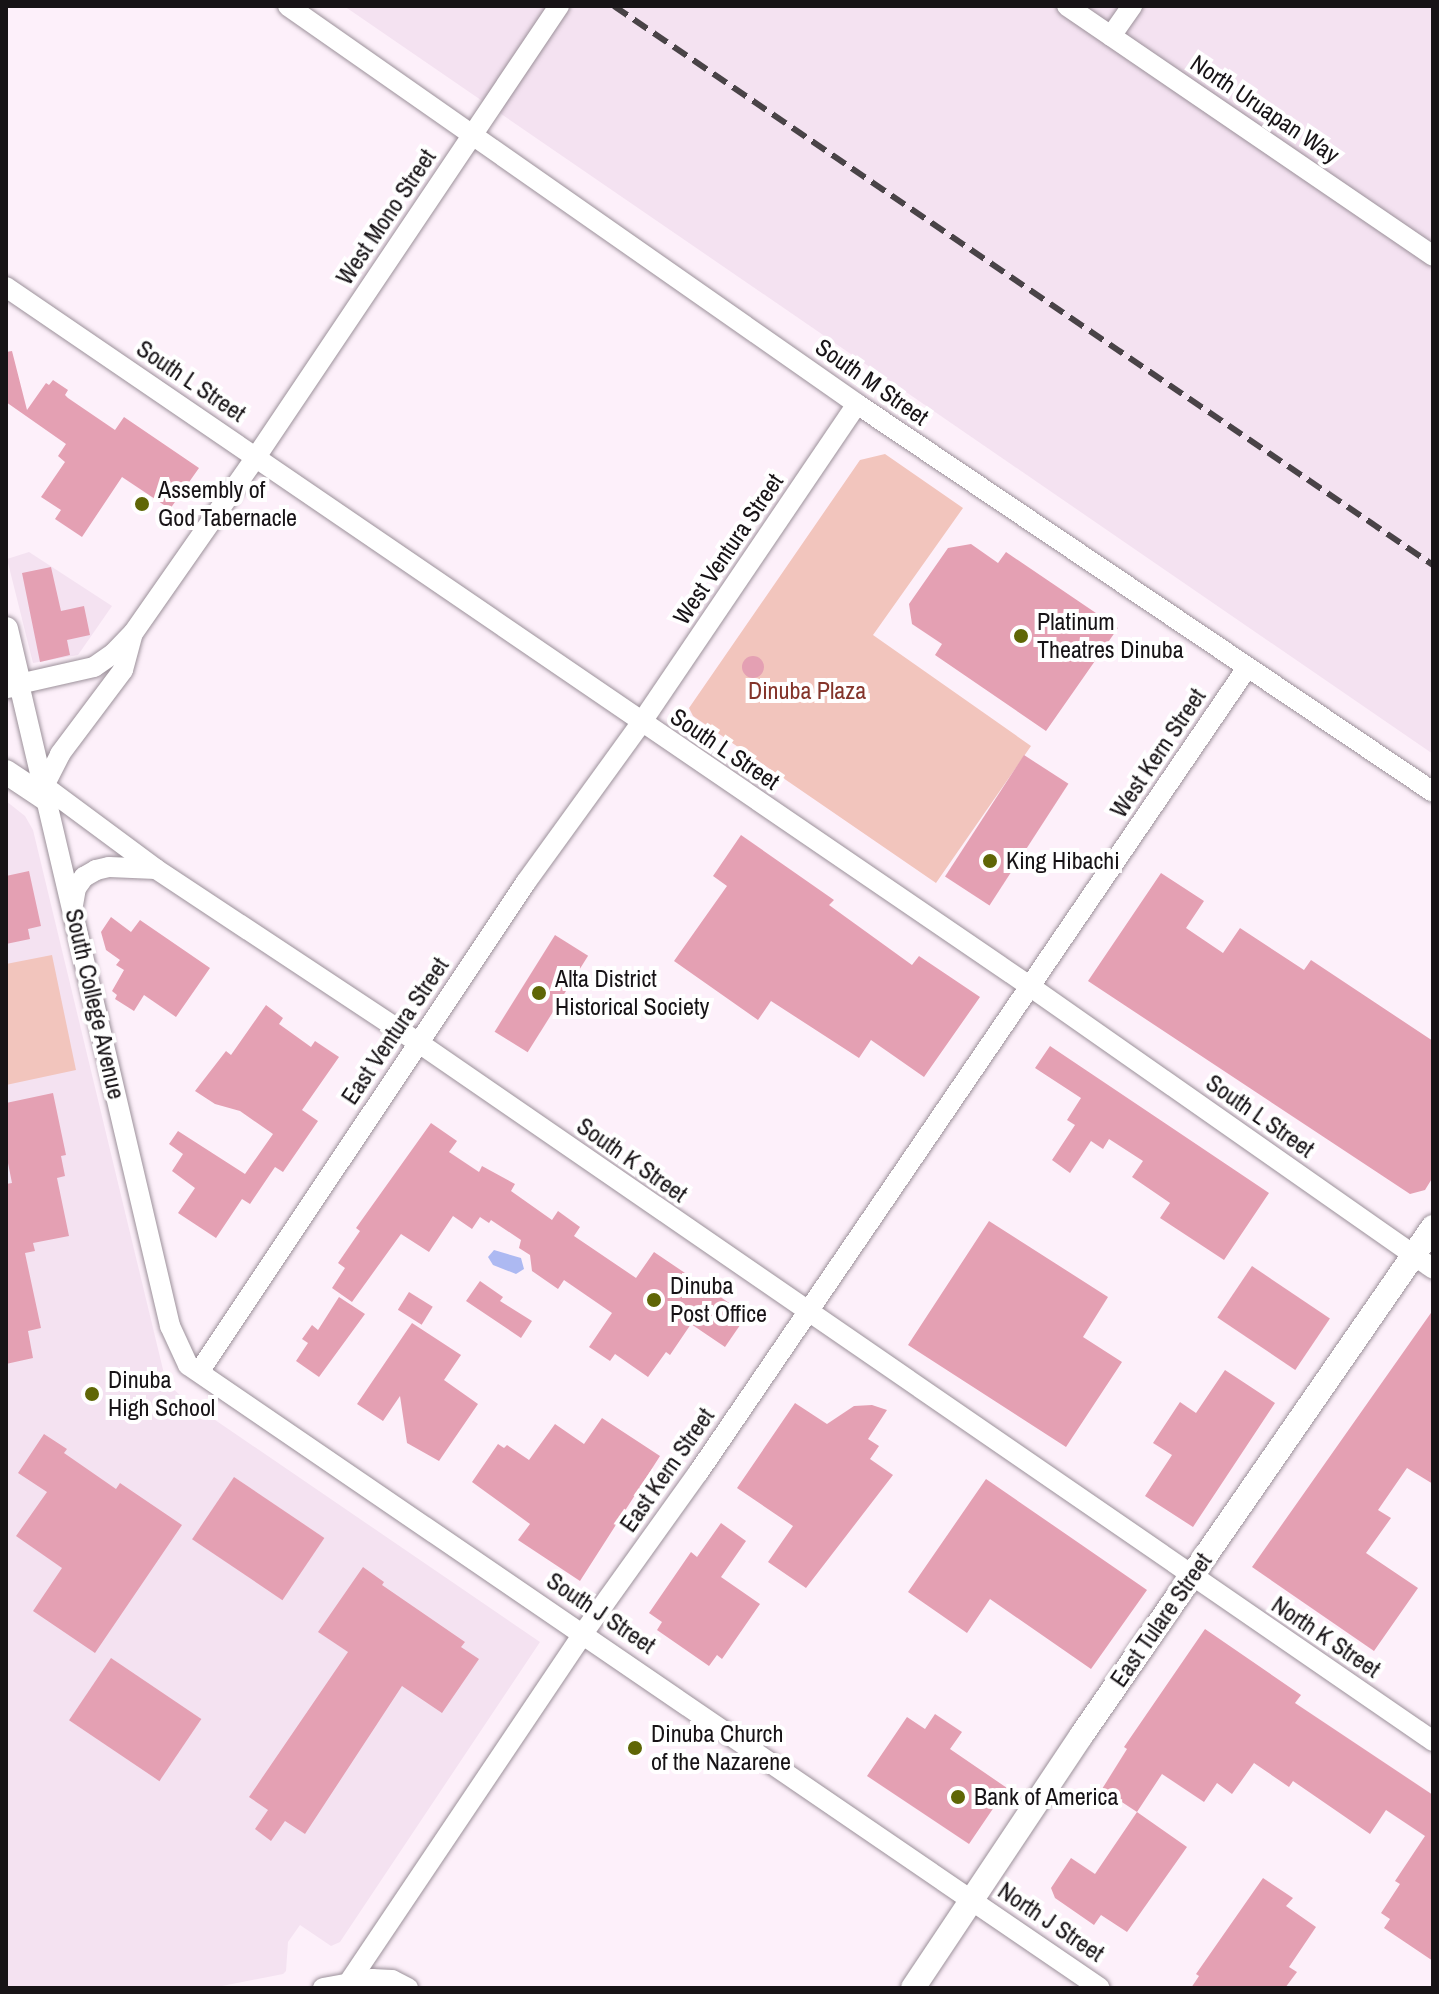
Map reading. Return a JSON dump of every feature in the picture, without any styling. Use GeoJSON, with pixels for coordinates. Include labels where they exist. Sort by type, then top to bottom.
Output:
{"type":"FeatureCollection","features":[{"type":"Feature","properties":{"kind":"street","name":"South M Street"},"geometry":{"type":"LineString","coordinates":[[288,6],[857,404],[1433,792]]}},
{"type":"Feature","properties":{"kind":"street","name":"West Mono Street"},"geometry":{"type":"LineString","coordinates":[[133,633],[256,457],[559,6]]}},
{"type":"Feature","properties":{"kind":"street","name":"North Uruapan Way"},"geometry":{"type":"LineString","coordinates":[[1067,6],[1433,256]]}},
{"type":"Feature","properties":{"kind":"street"},"geometry":{"type":"LineString","coordinates":[[1111,36],[1132,6]]}},
{"type":"Feature","properties":{"kind":"street","name":"South L Street"},"geometry":{"type":"LineString","coordinates":[[6,287],[1028,985],[1423,1262]]}},
{"type":"Feature","properties":{"kind":"street","name":"West Ventura Street"},"geometry":{"type":"LineString","coordinates":[[641,723],[857,404]]}},
{"type":"Feature","properties":{"kind":"street","name":"South College Avenue"},"geometry":{"type":"LineString","coordinates":[[6,629],[13,685],[46,793],[170,1326],[180,1353],[199,1372]]}},
{"type":"Feature","properties":{"kind":"street"},"geometry":{"type":"LineString","coordinates":[[13,685],[94,667],[114,653],[133,633]]}},
{"type":"Feature","properties":{"kind":"street"},"geometry":{"type":"LineString","coordinates":[[6,772],[46,793],[60,754],[123,670],[133,633]]}},
{"type":"Feature","properties":{"kind":"street","name":"West Kern Street"},"geometry":{"type":"LineString","coordinates":[[1028,985],[1247,668]]}},
{"type":"Feature","properties":{"kind":"street","name":"East Ventura Street"},"geometry":{"type":"LineString","coordinates":[[199,1372],[526,882],[641,723]]}},
{"type":"Feature","properties":{"kind":"street","name":"South K Street"},"geometry":{"type":"LineString","coordinates":[[46,793],[419,1043],[1191,1576]]}},
{"type":"Feature","properties":{"kind":"street"},"geometry":{"type":"LineString","coordinates":[[72,909],[76,888],[84,877],[96,870],[109,867],[156,869]]}},
{"type":"Feature","properties":{"kind":"street","name":"East Kern Street"},"geometry":{"type":"LineString","coordinates":[[346,1986],[584,1632],[807,1313],[1028,985]]}},
{"type":"Feature","properties":{"kind":"street","name":"East Tulare Street"},"geometry":{"type":"LineString","coordinates":[[913,1988],[1191,1576],[1423,1262],[1433,1227]]}},
{"type":"Feature","properties":{"kind":"street","name":"South J Street"},"geometry":{"type":"LineString","coordinates":[[199,1372],[584,1632],[972,1900]]}},
{"type":"Feature","properties":{"kind":"street","name":"North K Street"},"geometry":{"type":"LineString","coordinates":[[1191,1576],[1433,1741]]}},
{"type":"Feature","properties":{"kind":"street","name":"North J Street"},"geometry":{"type":"LineString","coordinates":[[972,1900],[1100,1988]]}},
{"type":"Feature","properties":{"kind":"street"},"geometry":{"type":"LineString","coordinates":[[323,1988],[392,1980],[408,1988]]}},
{"type":"Feature","properties":{"kind":"shaded area"},"geometry":{"type":"Polygon","coordinates":[[[344,6],[1433,6],[1433,754],[344,6]]]}},
{"type":"Feature","properties":{"kind":"shaded area"},"geometry":{"type":"Polygon","coordinates":[[[29,552],[112,606],[78,655],[33,663],[7,559],[29,552]]]}},
{"type":"Feature","properties":{"kind":"shaded area","name":"Dinuba High School"},"geometry":{"type":"Polygon","coordinates":[[[6,801],[25,816],[33,830],[166,1382],[183,1398],[540,1642],[340,1942],[331,1946],[300,1925],[288,1942],[286,1971],[283,1974],[212,1988],[6,1988],[6,801]]]}},
{"type":"Feature","properties":{"kind":"green space","name":"Dinuba Plaza"},"geometry":{"type":"Polygon","coordinates":[[[885,454],[963,508],[873,635],[1031,746],[936,883],[693,716],[689,708],[860,460],[885,454]]]}},
{"type":"Feature","properties":{"kind":"green space"},"geometry":{"type":"Polygon","coordinates":[[[52,955],[76,1070],[6,1085],[6,964],[52,955]]]}},
{"type":"Feature","properties":{"kind":"water"},"geometry":{"type":"Polygon","coordinates":[[[494,1250],[521,1258],[524,1269],[516,1274],[493,1265],[488,1257],[494,1250]]]}},
{"type":"Feature","properties":{"kind":"building"},"geometry":{"type":"Polygon","coordinates":[[[12,351],[27,410],[46,383],[49,385],[53,380],[68,390],[65,395],[68,398],[115,430],[124,417],[199,468],[170,509],[122,477],[82,537],[55,519],[61,510],[41,497],[65,462],[58,456],[66,444],[6,402],[6,352],[12,351]]]}},
{"type":"Feature","properties":{"kind":"building","name":"Platinum Theatres Dinuba"},"geometry":{"type":"Polygon","coordinates":[[[971,544],[998,563],[1006,552],[1118,628],[1046,731],[935,655],[942,644],[912,624],[909,604],[948,548],[971,544]]]}},
{"type":"Feature","properties":{"kind":"building"},"geometry":{"type":"Polygon","coordinates":[[[51,567],[61,611],[84,606],[90,635],[67,640],[70,655],[40,662],[22,573],[51,567]]]}},
{"type":"Feature","properties":{"kind":"building"},"geometry":{"type":"Polygon","coordinates":[[[753,656],[764,667],[753,678],[742,667],[753,656]]]}},
{"type":"Feature","properties":{"kind":"building"},"geometry":{"type":"Polygon","coordinates":[[[1024,755],[1068,784],[989,905],[945,877],[1024,755]]]}},
{"type":"Feature","properties":{"kind":"building"},"geometry":{"type":"Polygon","coordinates":[[[741,835],[834,900],[829,905],[912,965],[919,956],[980,997],[924,1077],[871,1040],[859,1058],[771,1001],[758,1020],[674,961],[727,886],[713,876],[741,835]]]}},
{"type":"Feature","properties":{"kind":"building"},"geometry":{"type":"Polygon","coordinates":[[[29,871],[41,926],[28,929],[30,939],[6,944],[6,876],[29,871]]]}},
{"type":"Feature","properties":{"kind":"building"},"geometry":{"type":"Polygon","coordinates":[[[1161,873],[1204,901],[1186,928],[1223,953],[1240,928],[1304,970],[1311,960],[1433,1041],[1433,1177],[1425,1190],[1410,1194],[1088,981],[1161,873]]]}},
{"type":"Feature","properties":{"kind":"building"},"geometry":{"type":"Polygon","coordinates":[[[111,917],[131,932],[140,920],[210,968],[176,1017],[144,995],[134,1011],[115,999],[117,995],[112,991],[124,970],[116,965],[120,960],[106,950],[101,932],[111,917]]]}},
{"type":"Feature","properties":{"kind":"building","name":"Alta District Historical Society"},"geometry":{"type":"Polygon","coordinates":[[[555,935],[588,956],[528,1052],[495,1032],[555,935]]]}},
{"type":"Feature","properties":{"kind":"building"},"geometry":{"type":"Polygon","coordinates":[[[266,1005],[283,1018],[279,1024],[311,1047],[315,1041],[339,1057],[302,1110],[318,1121],[283,1172],[275,1167],[250,1204],[242,1199],[216,1238],[178,1213],[195,1188],[172,1171],[183,1154],[169,1144],[178,1131],[245,1174],[273,1134],[240,1111],[215,1104],[195,1091],[226,1051],[231,1055],[266,1005]]]}},
{"type":"Feature","properties":{"kind":"building"},"geometry":{"type":"Polygon","coordinates":[[[1050,1046],[1269,1193],[1224,1260],[1160,1218],[1170,1203],[1132,1177],[1143,1161],[1109,1139],[1103,1149],[1091,1141],[1070,1173],[1052,1160],[1075,1125],[1067,1120],[1081,1098],[1035,1068],[1050,1046]]]}},
{"type":"Feature","properties":{"kind":"building"},"geometry":{"type":"Polygon","coordinates":[[[53,1093],[66,1155],[61,1156],[65,1176],[57,1178],[69,1236],[33,1243],[35,1251],[25,1253],[41,1328],[28,1331],[33,1358],[6,1364],[6,1184],[12,1183],[6,1153],[6,1103],[53,1093]]]}},
{"type":"Feature","properties":{"kind":"building"},"geometry":{"type":"Polygon","coordinates":[[[431,1123],[457,1141],[449,1152],[479,1172],[482,1166],[515,1184],[511,1191],[552,1220],[558,1211],[580,1227],[574,1236],[636,1278],[654,1252],[747,1315],[725,1347],[691,1324],[670,1355],[666,1352],[648,1377],[615,1354],[610,1361],[589,1347],[612,1313],[564,1280],[558,1289],[532,1271],[530,1255],[519,1248],[521,1240],[491,1220],[489,1223],[480,1217],[472,1229],[453,1216],[429,1252],[401,1234],[352,1302],[332,1288],[345,1268],[338,1263],[360,1231],[356,1228],[431,1123]]]}},
{"type":"Feature","properties":{"kind":"building"},"geometry":{"type":"Polygon","coordinates":[[[989,1221],[1108,1297],[1083,1337],[1122,1362],[1066,1447],[908,1345],[989,1221]]]}},
{"type":"Feature","properties":{"kind":"building"},"geometry":{"type":"Polygon","coordinates":[[[1252,1266],[1330,1319],[1295,1370],[1217,1317],[1252,1266]]]}},
{"type":"Feature","properties":{"kind":"building"},"geometry":{"type":"Polygon","coordinates":[[[480,1281],[503,1297],[500,1301],[532,1321],[521,1338],[466,1301],[480,1281]]]}},
{"type":"Feature","properties":{"kind":"building"},"geometry":{"type":"Polygon","coordinates":[[[409,1292],[433,1307],[422,1325],[398,1310],[409,1292]]]}},
{"type":"Feature","properties":{"kind":"building"},"geometry":{"type":"Polygon","coordinates":[[[339,1297],[365,1314],[319,1377],[296,1361],[308,1343],[302,1339],[312,1325],[318,1330],[339,1297]]]}},
{"type":"Feature","properties":{"kind":"building"},"geometry":{"type":"Polygon","coordinates":[[[1433,1310],[1433,1484],[1407,1468],[1378,1510],[1391,1518],[1366,1553],[1418,1588],[1374,1651],[1252,1567],[1433,1310]]]}},
{"type":"Feature","properties":{"kind":"building"},"geometry":{"type":"Polygon","coordinates":[[[412,1323],[461,1355],[444,1380],[478,1404],[439,1461],[407,1443],[400,1396],[383,1421],[357,1404],[412,1323]]]}},
{"type":"Feature","properties":{"kind":"building"},"geometry":{"type":"Polygon","coordinates":[[[1225,1370],[1275,1403],[1193,1527],[1145,1496],[1172,1455],[1153,1443],[1180,1402],[1196,1413],[1225,1370]]]}},
{"type":"Feature","properties":{"kind":"building"},"geometry":{"type":"Polygon","coordinates":[[[795,1403],[827,1424],[854,1406],[872,1405],[887,1410],[868,1439],[879,1446],[870,1459],[893,1475],[806,1588],[768,1562],[793,1526],[737,1488],[795,1403]]]}},
{"type":"Feature","properties":{"kind":"building"},"geometry":{"type":"Polygon","coordinates":[[[602,1418],[660,1456],[580,1581],[518,1540],[530,1524],[472,1482],[498,1444],[504,1448],[507,1445],[529,1460],[555,1424],[584,1444],[602,1418]]]}},
{"type":"Feature","properties":{"kind":"building"},"geometry":{"type":"Polygon","coordinates":[[[44,1434],[67,1449],[64,1453],[116,1489],[120,1483],[182,1525],[95,1653],[33,1611],[62,1568],[16,1536],[47,1492],[18,1473],[44,1434]]]}},
{"type":"Feature","properties":{"kind":"building"},"geometry":{"type":"Polygon","coordinates":[[[234,1477],[324,1538],[282,1600],[192,1539],[234,1477]]]}},
{"type":"Feature","properties":{"kind":"building"},"geometry":{"type":"Polygon","coordinates":[[[986,1479],[1147,1590],[1091,1669],[990,1599],[967,1633],[908,1592],[986,1479]]]}},
{"type":"Feature","properties":{"kind":"building"},"geometry":{"type":"Polygon","coordinates":[[[721,1523],[746,1541],[721,1577],[760,1604],[722,1659],[717,1655],[709,1666],[657,1630],[662,1622],[649,1613],[691,1552],[697,1557],[721,1523]]]}},
{"type":"Feature","properties":{"kind":"building"},"geometry":{"type":"Polygon","coordinates":[[[363,1567],[384,1582],[382,1585],[465,1642],[461,1647],[479,1659],[442,1713],[402,1686],[305,1834],[285,1821],[271,1841],[255,1829],[268,1810],[249,1797],[348,1652],[318,1632],[363,1567]]]}},
{"type":"Feature","properties":{"kind":"building"},"geometry":{"type":"Polygon","coordinates":[[[1205,1629],[1301,1695],[1295,1703],[1433,1795],[1433,1961],[1384,1928],[1390,1919],[1381,1913],[1400,1884],[1395,1881],[1425,1836],[1386,1810],[1370,1834],[1293,1781],[1289,1787],[1254,1763],[1232,1794],[1217,1783],[1204,1802],[1162,1774],[1137,1812],[1102,1789],[1127,1749],[1124,1747],[1205,1629]]]}},
{"type":"Feature","properties":{"kind":"building"},"geometry":{"type":"Polygon","coordinates":[[[111,1658],[201,1719],[159,1781],[69,1720],[111,1658]]]}},
{"type":"Feature","properties":{"kind":"building"},"geometry":{"type":"Polygon","coordinates":[[[935,1714],[962,1732],[950,1749],[1007,1788],[969,1844],[867,1776],[907,1717],[925,1729],[935,1714]]]}},
{"type":"Feature","properties":{"kind":"building"},"geometry":{"type":"Polygon","coordinates":[[[1137,1812],[1187,1847],[1127,1932],[1101,1915],[1094,1925],[1055,1898],[1051,1888],[1071,1858],[1095,1874],[1137,1812]]]}},
{"type":"Feature","properties":{"kind":"building"},"geometry":{"type":"Polygon","coordinates":[[[1263,1878],[1293,1898],[1286,1906],[1316,1927],[1289,1967],[1297,1972],[1285,1988],[1191,1988],[1199,1976],[1196,1974],[1263,1878]]]}},
{"type":"Feature","properties":{"kind":"railway"},"geometry":{"type":"LineString","coordinates":[[614,6],[1433,565]]}},
{"type":"Feature","properties":{"kind":"place","name":"Assembly of God Tabernacle"},"geometry":{"type":"Point","coordinates":[142,504]}},
{"type":"Feature","properties":{"kind":"place","name":"Platinum Theatres Dinuba"},"geometry":{"type":"Point","coordinates":[1021,636]}},
{"type":"Feature","properties":{"kind":"place","name":"King Hibachi"},"geometry":{"type":"Point","coordinates":[990,861]}},
{"type":"Feature","properties":{"kind":"place","name":"Alta District Historical Society"},"geometry":{"type":"Point","coordinates":[539,993]}},
{"type":"Feature","properties":{"kind":"place","name":"Dinuba Post Office"},"geometry":{"type":"Point","coordinates":[654,1300]}},
{"type":"Feature","properties":{"kind":"place","name":"Dinuba High School"},"geometry":{"type":"Point","coordinates":[92,1394]}},
{"type":"Feature","properties":{"kind":"place","name":"Dinuba Church of the Nazarene"},"geometry":{"type":"Point","coordinates":[635,1748]}},
{"type":"Feature","properties":{"kind":"place","name":"Bank of America"},"geometry":{"type":"Point","coordinates":[958,1797]}}]}
